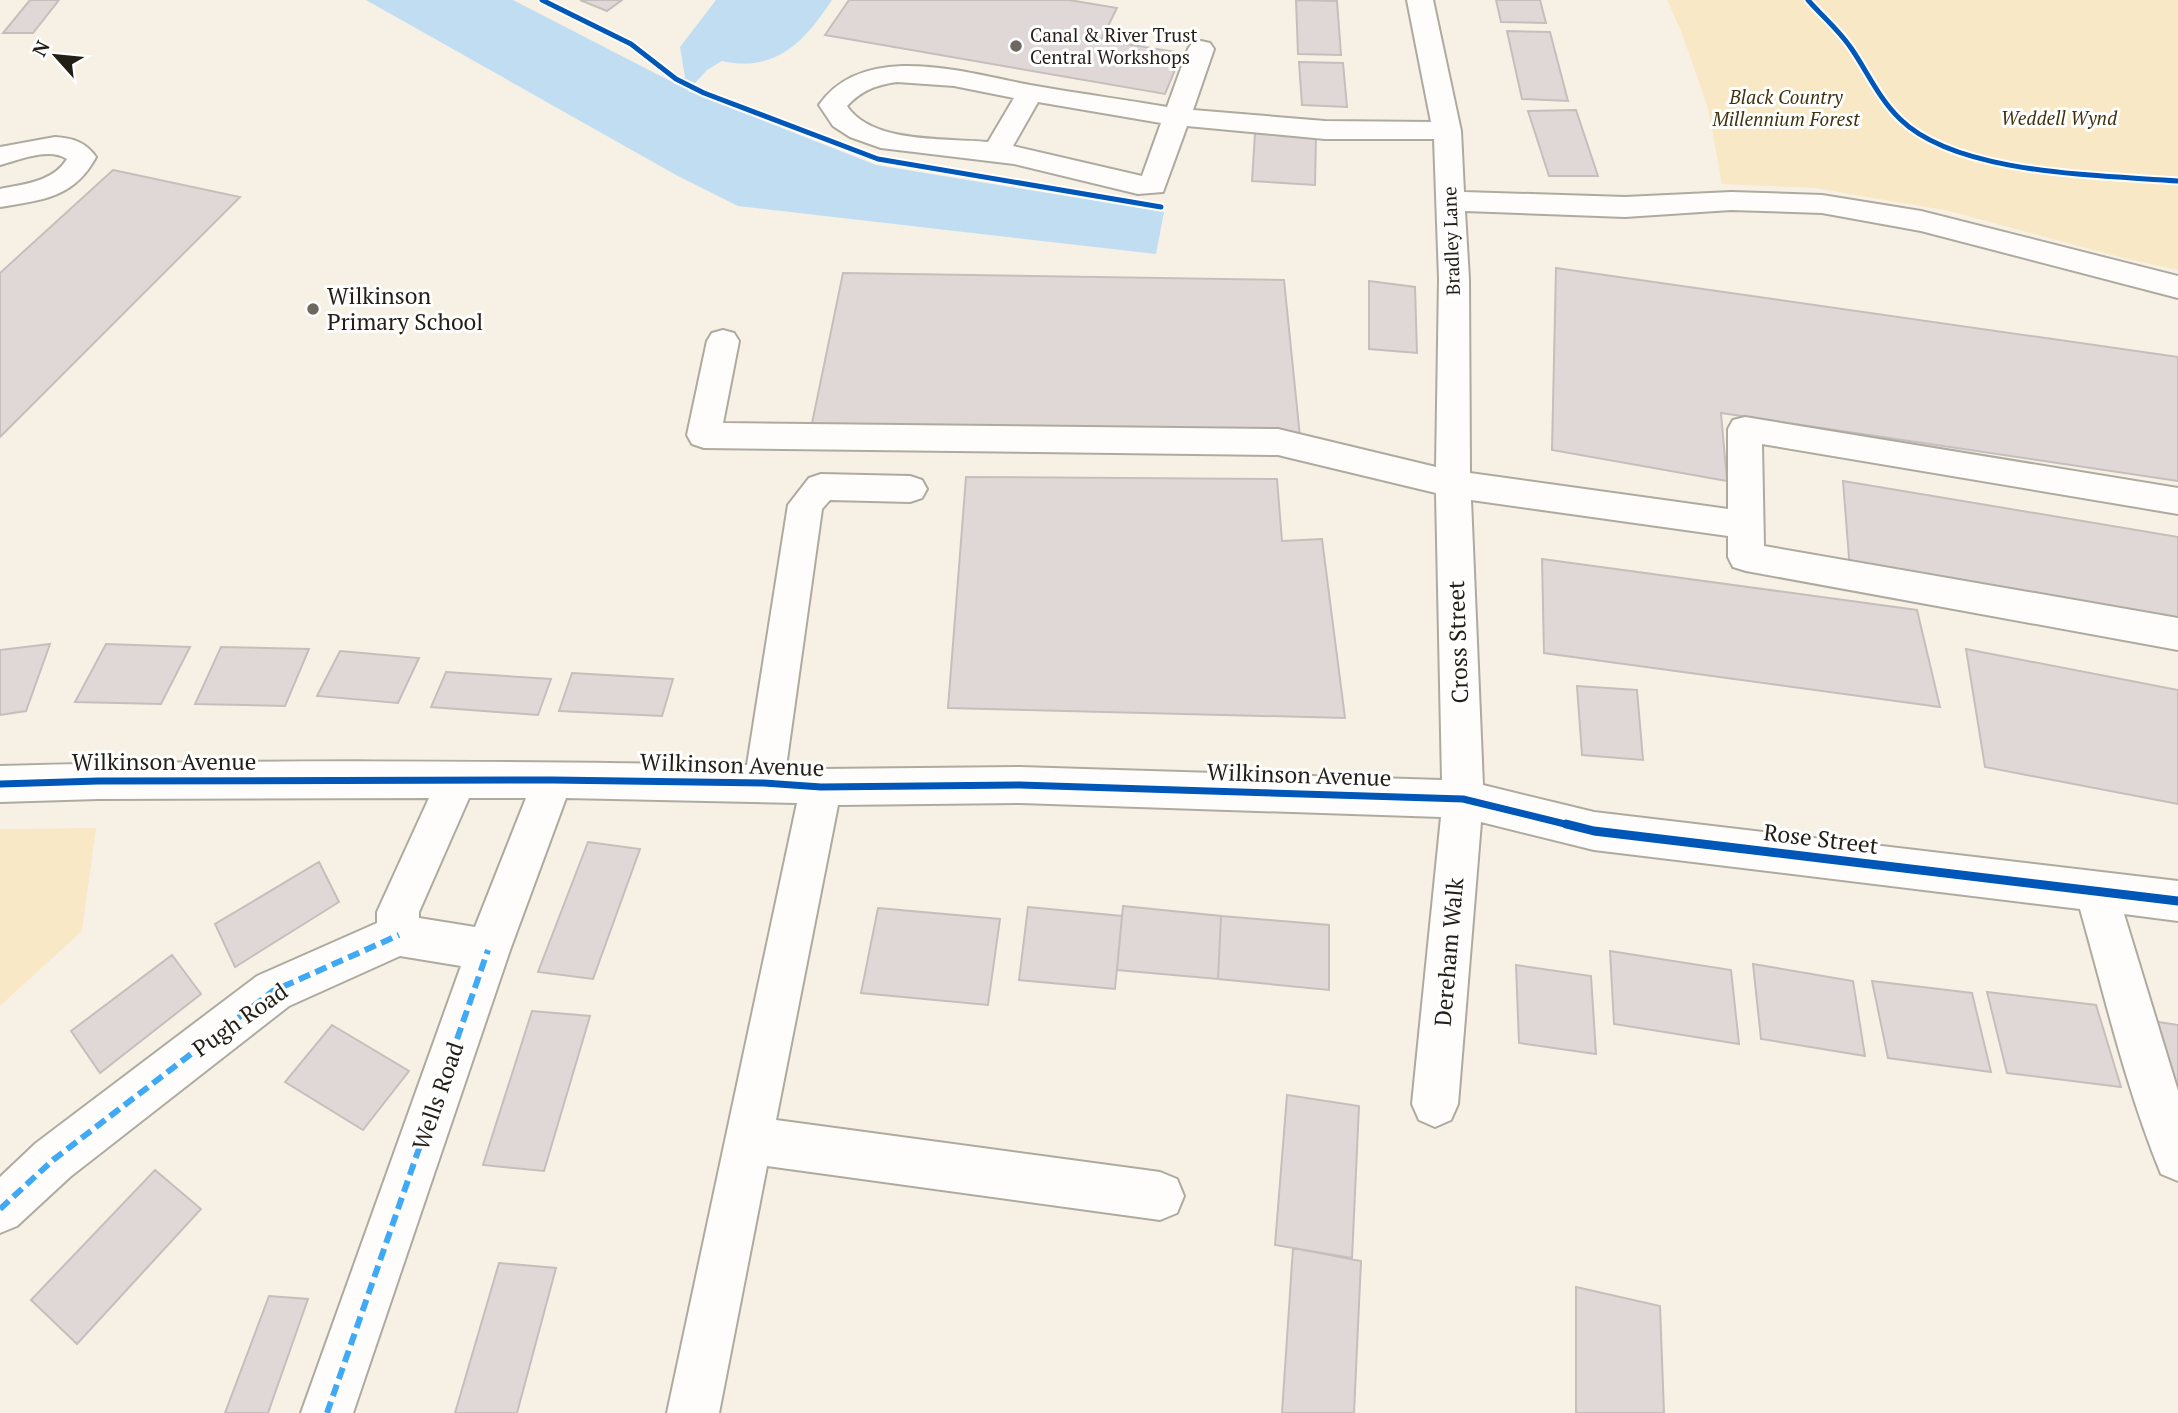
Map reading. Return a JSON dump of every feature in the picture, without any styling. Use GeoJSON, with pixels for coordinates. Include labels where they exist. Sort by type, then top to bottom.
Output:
{"type":"FeatureCollection","features":[{"type":"Feature","properties":{"kind":"street","name":"Bradley Lane"},"geometry":{"type":"LineString","coordinates":[[1420,0],[1447,131],[1454,279],[1452,484]]}},
{"type":"Feature","properties":{"kind":"street"},"geometry":{"type":"LineString","coordinates":[[1201,48],[1178,117],[1153,185],[1138,185],[996,152],[931,147],[882,138],[845,122],[836,114],[833,105],[839,95],[866,81],[885,75],[906,73],[928,74],[1178,117],[1325,130],[1447,131]]}},
{"type":"Feature","properties":{"kind":"street"},"geometry":{"type":"LineString","coordinates":[[996,152],[1030,93]]}},
{"type":"Feature","properties":{"kind":"street"},"geometry":{"type":"LineString","coordinates":[[0,156],[61,144],[77,150],[82,157],[77,170],[63,182],[0,198]]}},
{"type":"Feature","properties":{"kind":"street"},"geometry":{"type":"LineString","coordinates":[[1450,201],[1625,207],[1731,201],[1822,204],[1921,221],[2178,287]]}},
{"type":"Feature","properties":{"kind":"street"},"geometry":{"type":"LineString","coordinates":[[723,341],[704,435],[1278,442],[1452,484],[1745,525]]}},
{"type":"Feature","properties":{"kind":"street"},"geometry":{"type":"LineString","coordinates":[[2178,500],[1745,429],[1746,557],[2178,634]]}},
{"type":"Feature","properties":{"kind":"street","name":"Cross Street"},"geometry":{"type":"LineString","coordinates":[[1452,484],[1463,799]]}},
{"type":"Feature","properties":{"kind":"street"},"geometry":{"type":"LineString","coordinates":[[764,783],[805,505],[821,486],[910,489]]}},
{"type":"Feature","properties":{"kind":"street"},"geometry":{"type":"LineString","coordinates":[[457,780],[398,912],[399,934],[488,950]]}},
{"type":"Feature","properties":{"kind":"street","name":"Wilkinson Avenue"},"geometry":{"type":"LineString","coordinates":[[0,784],[98,781],[553,780],[764,783],[821,787],[1020,785],[1463,799]]}},
{"type":"Feature","properties":{"kind":"street","name":"Wells Road"},"geometry":{"type":"LineString","coordinates":[[327,1413],[488,950],[553,780]]}},
{"type":"Feature","properties":{"kind":"street"},"geometry":{"type":"LineString","coordinates":[[693,1413],[751,1140],[821,787]]}},
{"type":"Feature","properties":{"kind":"street","name":"Rose Street"},"geometry":{"type":"LineString","coordinates":[[1463,799],[1594,831],[2178,901]]}},
{"type":"Feature","properties":{"kind":"street","name":"Dereham Walk"},"geometry":{"type":"LineString","coordinates":[[1435,1104],[1463,799]]}},
{"type":"Feature","properties":{"kind":"street"},"geometry":{"type":"LineString","coordinates":[[2096,891],[2161,1111],[2178,1157]]}},
{"type":"Feature","properties":{"kind":"street","name":"Pugh Road"},"geometry":{"type":"LineString","coordinates":[[0,1209],[53,1160],[273,991],[399,934]]}},
{"type":"Feature","properties":{"kind":"street"},"geometry":{"type":"LineString","coordinates":[[751,1140],[1160,1196]]}},
{"type":"Feature","properties":{"kind":"green space","name":"Weddell Wynd"},"geometry":{"type":"Polygon","coordinates":[[[1667,0],[2178,0],[2178,270],[2123,258],[1949,211],[1815,188],[1722,184],[1708,108],[1667,0]]]}},
{"type":"Feature","properties":{"kind":"green space"},"geometry":{"type":"Polygon","coordinates":[[[96,828],[82,931],[0,1006],[0,829],[96,828]]]}},
{"type":"Feature","properties":{"kind":"water"},"geometry":{"type":"Polygon","coordinates":[[[366,0],[513,0],[678,85],[685,77],[680,47],[716,0],[832,0],[811,29],[787,50],[758,62],[741,64],[722,61],[707,70],[688,91],[876,165],[1164,212],[1156,254],[738,206],[676,175],[366,0]]]}},
{"type":"Feature","properties":{"kind":"building"},"geometry":{"type":"Polygon","coordinates":[[[30,0],[59,0],[33,33],[3,33],[30,0]]]}},
{"type":"Feature","properties":{"kind":"building"},"geometry":{"type":"Polygon","coordinates":[[[580,0],[622,0],[607,11],[580,0]]]}},
{"type":"Feature","properties":{"kind":"building","name":"Canal & River Trust Central Workshops"},"geometry":{"type":"Polygon","coordinates":[[[849,0],[1069,0],[1117,8],[1101,40],[1182,53],[1165,94],[825,35],[849,0]]]}},
{"type":"Feature","properties":{"kind":"building"},"geometry":{"type":"Polygon","coordinates":[[[1296,0],[1337,1],[1341,55],[1298,54],[1296,0]]]}},
{"type":"Feature","properties":{"kind":"building"},"geometry":{"type":"Polygon","coordinates":[[[1496,0],[1540,0],[1546,23],[1501,22],[1496,0]]]}},
{"type":"Feature","properties":{"kind":"building"},"geometry":{"type":"Polygon","coordinates":[[[1507,31],[1550,32],[1568,101],[1522,99],[1507,31]]]}},
{"type":"Feature","properties":{"kind":"building"},"geometry":{"type":"Polygon","coordinates":[[[1299,62],[1343,63],[1347,107],[1302,105],[1299,62]]]}},
{"type":"Feature","properties":{"kind":"building"},"geometry":{"type":"Polygon","coordinates":[[[1576,110],[1598,176],[1549,176],[1528,111],[1576,110]]]}},
{"type":"Feature","properties":{"kind":"building"},"geometry":{"type":"Polygon","coordinates":[[[1255,133],[1316,137],[1315,185],[1252,181],[1255,133]]]}},
{"type":"Feature","properties":{"kind":"building"},"geometry":{"type":"Polygon","coordinates":[[[113,170],[240,197],[0,437],[0,273],[113,170]]]}},
{"type":"Feature","properties":{"kind":"building"},"geometry":{"type":"Polygon","coordinates":[[[1556,268],[2178,357],[2178,481],[1721,413],[1727,481],[1552,450],[1556,268]]]}},
{"type":"Feature","properties":{"kind":"building"},"geometry":{"type":"Polygon","coordinates":[[[843,273],[1284,280],[1300,437],[810,433],[843,273]]]}},
{"type":"Feature","properties":{"kind":"building"},"geometry":{"type":"Polygon","coordinates":[[[1369,281],[1415,287],[1417,353],[1369,349],[1369,281]]]}},
{"type":"Feature","properties":{"kind":"building"},"geometry":{"type":"Polygon","coordinates":[[[966,477],[1277,479],[1282,541],[1322,539],[1345,718],[948,708],[966,477]]]}},
{"type":"Feature","properties":{"kind":"building"},"geometry":{"type":"Polygon","coordinates":[[[1843,481],[2178,537],[2178,628],[1850,571],[1843,481]]]}},
{"type":"Feature","properties":{"kind":"building"},"geometry":{"type":"Polygon","coordinates":[[[1542,559],[1917,610],[1940,707],[1544,653],[1542,559]]]}},
{"type":"Feature","properties":{"kind":"building"},"geometry":{"type":"Polygon","coordinates":[[[50,644],[26,711],[0,715],[0,650],[50,644]]]}},
{"type":"Feature","properties":{"kind":"building"},"geometry":{"type":"Polygon","coordinates":[[[106,644],[190,647],[161,704],[75,702],[106,644]]]}},
{"type":"Feature","properties":{"kind":"building"},"geometry":{"type":"Polygon","coordinates":[[[221,647],[309,649],[285,706],[195,704],[221,647]]]}},
{"type":"Feature","properties":{"kind":"building"},"geometry":{"type":"Polygon","coordinates":[[[1966,649],[2178,690],[2178,804],[1985,767],[1966,649]]]}},
{"type":"Feature","properties":{"kind":"building"},"geometry":{"type":"Polygon","coordinates":[[[340,651],[419,658],[398,703],[317,696],[340,651]]]}},
{"type":"Feature","properties":{"kind":"building"},"geometry":{"type":"Polygon","coordinates":[[[446,672],[551,679],[538,715],[431,707],[446,672]]]}},
{"type":"Feature","properties":{"kind":"building"},"geometry":{"type":"Polygon","coordinates":[[[572,673],[673,679],[662,716],[559,711],[572,673]]]}},
{"type":"Feature","properties":{"kind":"building"},"geometry":{"type":"Polygon","coordinates":[[[1577,686],[1637,690],[1643,760],[1582,755],[1577,686]]]}},
{"type":"Feature","properties":{"kind":"building"},"geometry":{"type":"Polygon","coordinates":[[[588,842],[640,849],[593,979],[538,972],[588,842]]]}},
{"type":"Feature","properties":{"kind":"building"},"geometry":{"type":"Polygon","coordinates":[[[319,862],[339,902],[235,967],[215,924],[319,862]]]}},
{"type":"Feature","properties":{"kind":"building"},"geometry":{"type":"Polygon","coordinates":[[[1123,906],[1221,916],[1218,979],[1117,970],[1123,906]]]}},
{"type":"Feature","properties":{"kind":"building"},"geometry":{"type":"Polygon","coordinates":[[[1028,907],[1122,916],[1115,989],[1019,980],[1028,907]]]}},
{"type":"Feature","properties":{"kind":"building"},"geometry":{"type":"Polygon","coordinates":[[[878,908],[1000,919],[988,1005],[861,993],[878,908]]]}},
{"type":"Feature","properties":{"kind":"building"},"geometry":{"type":"Polygon","coordinates":[[[1221,916],[1329,925],[1329,990],[1218,979],[1221,916]]]}},
{"type":"Feature","properties":{"kind":"building"},"geometry":{"type":"Polygon","coordinates":[[[1610,951],[1731,970],[1739,1044],[1614,1024],[1610,951]]]}},
{"type":"Feature","properties":{"kind":"building"},"geometry":{"type":"Polygon","coordinates":[[[172,955],[201,994],[100,1073],[71,1031],[172,955]]]}},
{"type":"Feature","properties":{"kind":"building"},"geometry":{"type":"Polygon","coordinates":[[[1753,964],[1853,981],[1865,1056],[1761,1039],[1753,964]]]}},
{"type":"Feature","properties":{"kind":"building"},"geometry":{"type":"Polygon","coordinates":[[[1516,965],[1591,976],[1596,1054],[1519,1043],[1516,965]]]}},
{"type":"Feature","properties":{"kind":"building"},"geometry":{"type":"Polygon","coordinates":[[[1872,981],[1972,993],[1991,1072],[1888,1058],[1872,981]]]}},
{"type":"Feature","properties":{"kind":"building"},"geometry":{"type":"Polygon","coordinates":[[[1987,992],[2096,1005],[2121,1087],[2007,1073],[1987,992]]]}},
{"type":"Feature","properties":{"kind":"building"},"geometry":{"type":"Polygon","coordinates":[[[532,1011],[590,1016],[544,1171],[483,1165],[532,1011]]]}},
{"type":"Feature","properties":{"kind":"building"},"geometry":{"type":"Polygon","coordinates":[[[2146,1020],[2178,1025],[2178,1117],[2146,1020]]]}},
{"type":"Feature","properties":{"kind":"building"},"geometry":{"type":"Polygon","coordinates":[[[332,1025],[409,1071],[363,1130],[285,1082],[332,1025]]]}},
{"type":"Feature","properties":{"kind":"building"},"geometry":{"type":"Polygon","coordinates":[[[1287,1095],[1359,1106],[1352,1258],[1275,1245],[1287,1095]]]}},
{"type":"Feature","properties":{"kind":"building"},"geometry":{"type":"Polygon","coordinates":[[[155,1170],[201,1209],[77,1344],[31,1300],[155,1170]]]}},
{"type":"Feature","properties":{"kind":"building"},"geometry":{"type":"Polygon","coordinates":[[[1293,1248],[1361,1261],[1354,1413],[1282,1413],[1293,1248]]]}},
{"type":"Feature","properties":{"kind":"building"},"geometry":{"type":"Polygon","coordinates":[[[499,1263],[556,1268],[517,1413],[455,1413],[499,1263]]]}},
{"type":"Feature","properties":{"kind":"building"},"geometry":{"type":"Polygon","coordinates":[[[1576,1287],[1660,1306],[1664,1413],[1576,1413],[1576,1287]]]}},
{"type":"Feature","properties":{"kind":"building"},"geometry":{"type":"Polygon","coordinates":[[[269,1296],[308,1299],[268,1413],[225,1413],[269,1296]]]}},
{"type":"Feature","properties":{"kind":"marked path"},"geometry":{"type":"LineString","coordinates":[[0,1209],[53,1160],[273,991],[399,935]]}},
{"type":"Feature","properties":{"kind":"marked path"},"geometry":{"type":"LineString","coordinates":[[327,1413],[488,950]]}},
{"type":"Feature","properties":{"kind":"cycle path"},"geometry":{"type":"LineString","coordinates":[[542,0],[631,44],[676,79],[704,93],[878,159],[1161,207]]}},
{"type":"Feature","properties":{"kind":"cycle path"},"geometry":{"type":"LineString","coordinates":[[1808,0],[1846,42],[1893,111],[1923,137],[1953,150],[2030,167],[2178,181]]}},
{"type":"Feature","properties":{"kind":"cycle path"},"geometry":{"type":"LineString","coordinates":[[0,784],[98,781],[553,780],[764,783],[821,787],[1020,785],[1463,799],[1594,831],[2178,901]]}},
{"type":"Feature","properties":{"kind":"place","name":"Canal & River Trust Central Workshops"},"geometry":{"type":"Point","coordinates":[1016,46]}},
{"type":"Feature","properties":{"kind":"place","name":"Wilkinson Primary School"},"geometry":{"type":"Point","coordinates":[313,309]}},
{"type":"Feature","properties":{"kind":"park label","name":"Black Country Millennium Forest"},"geometry":{"type":"Point","coordinates":[1786,108]}}]}
